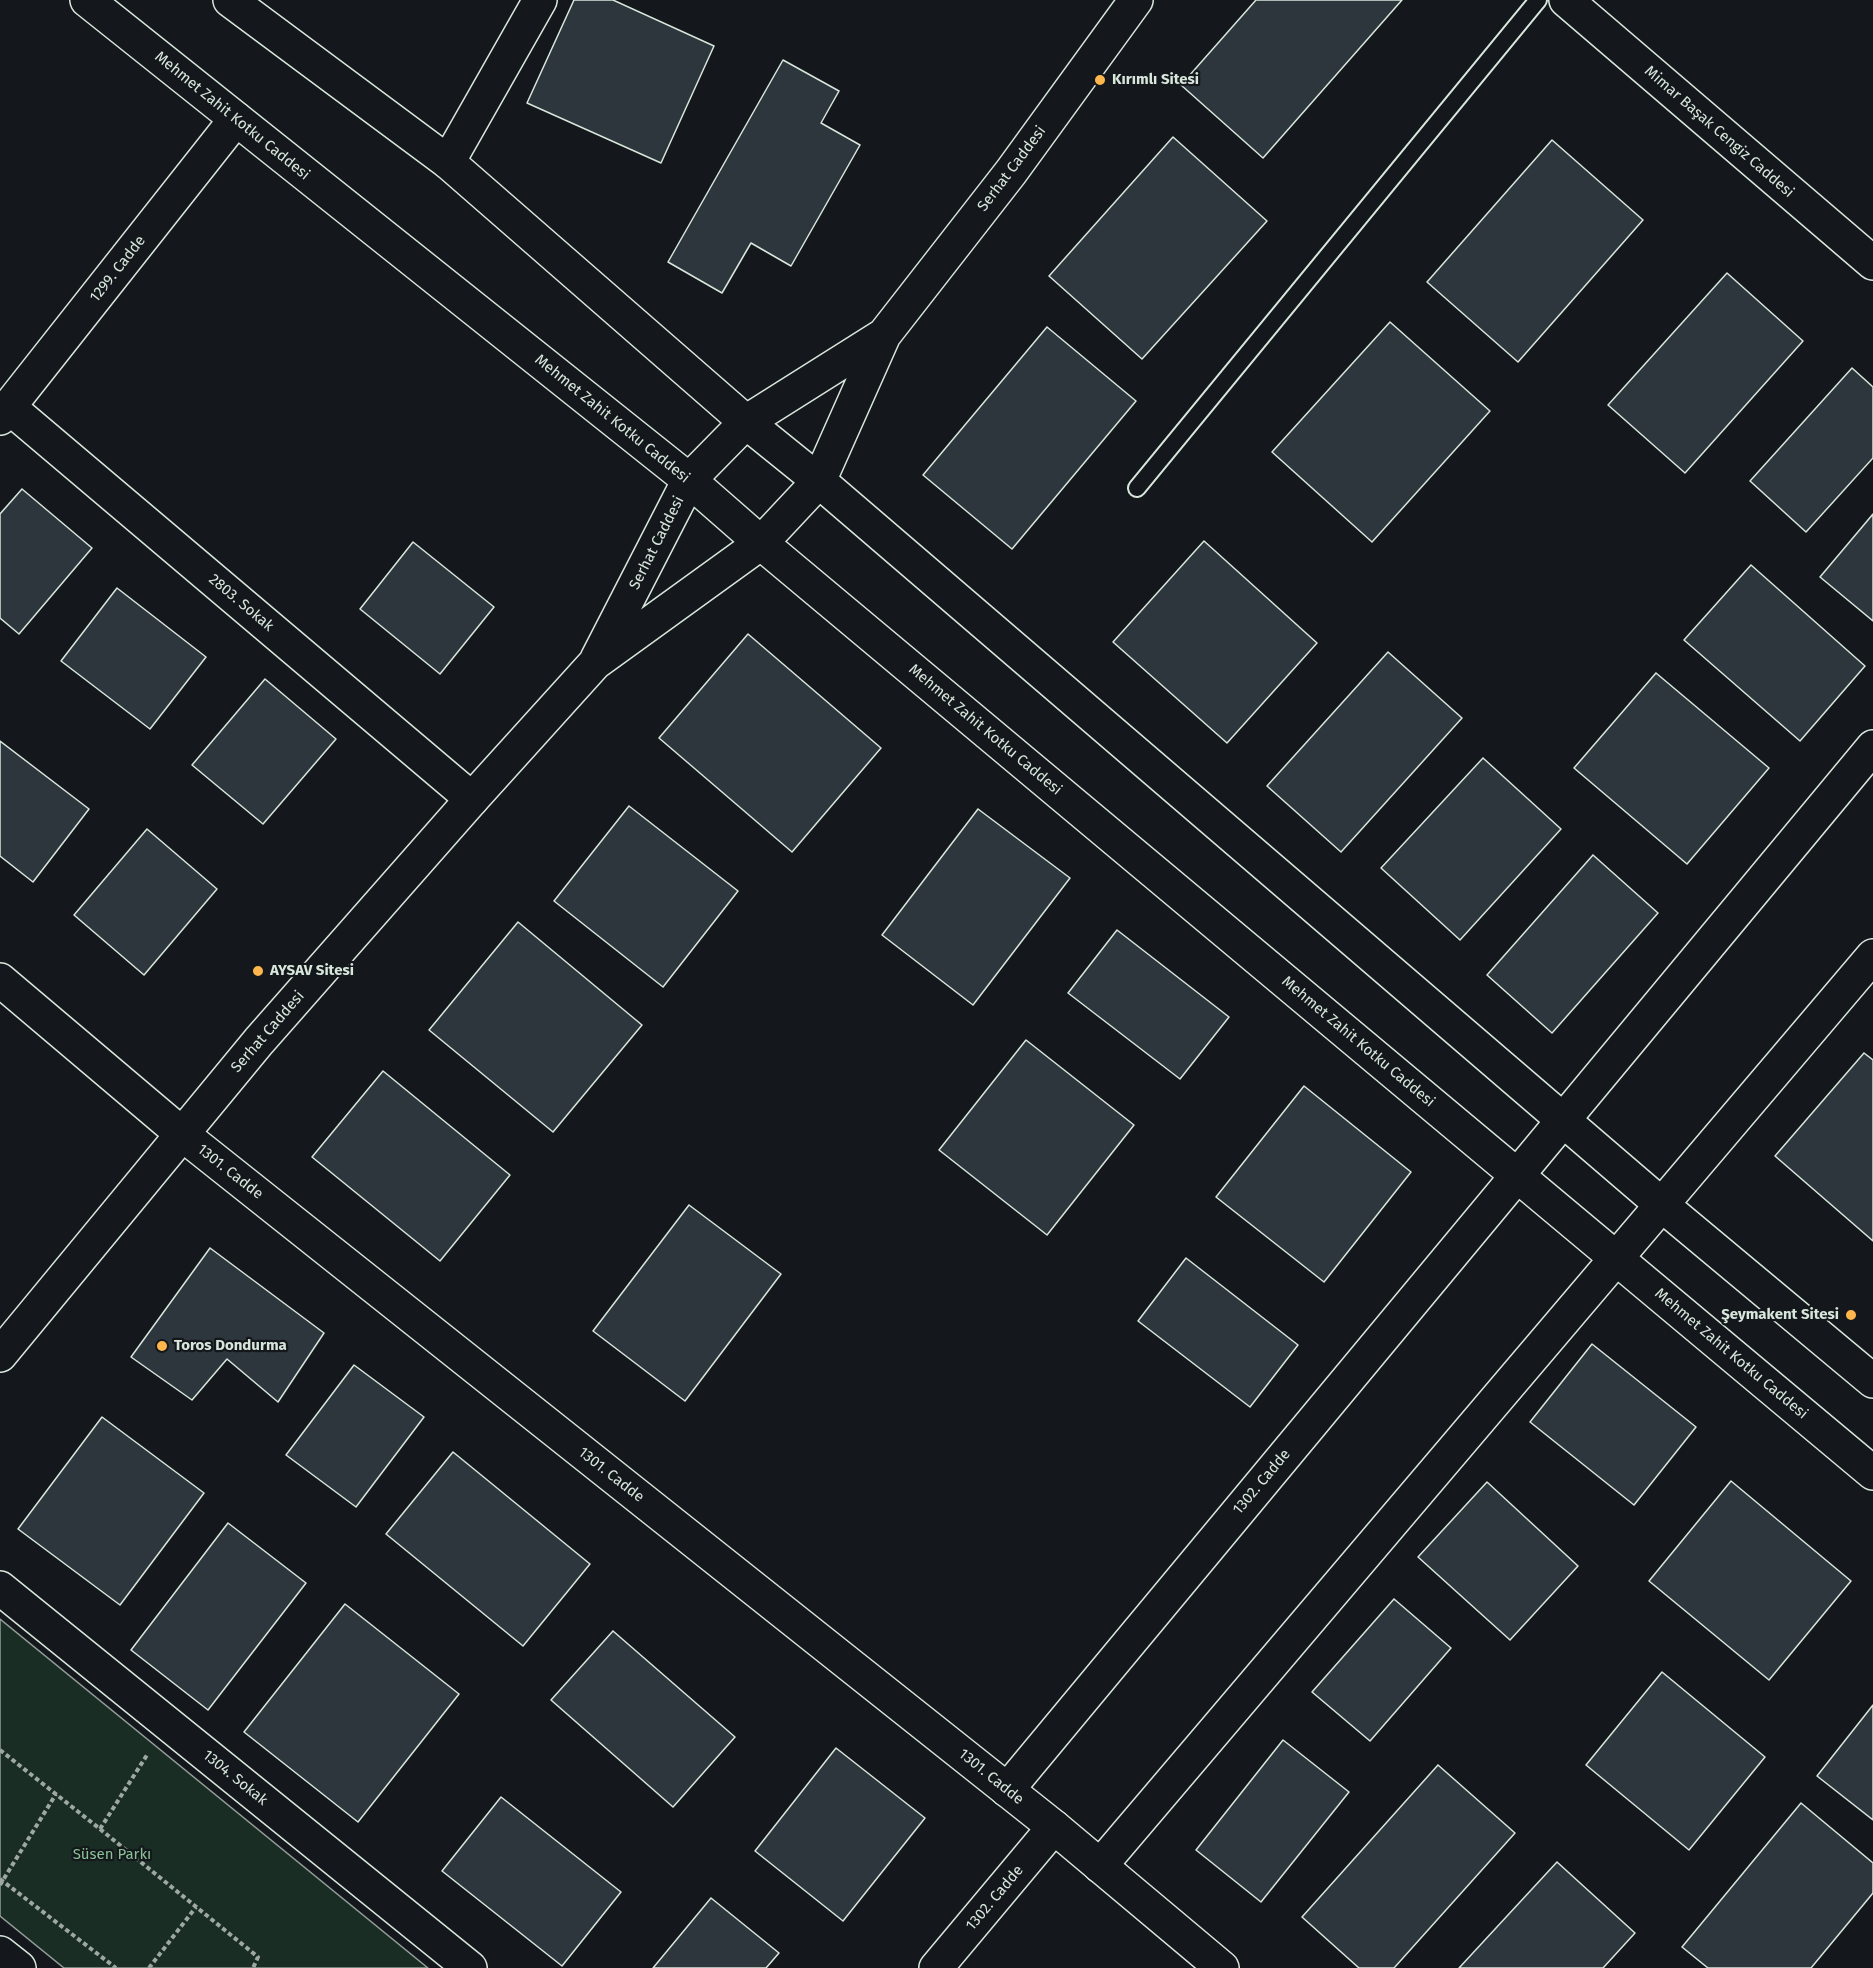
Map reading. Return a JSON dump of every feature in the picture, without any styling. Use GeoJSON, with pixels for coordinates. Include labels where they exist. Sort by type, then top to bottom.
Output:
{"type":"FeatureCollection","features":[{"type":"Feature","properties":{"kind":"main road","name":"Mehmet Zahit Kotku Caddesi"},"geometry":{"type":"LineString","coordinates":[[87,0],[689,480],[761,543],[1873,1473]]}},
{"type":"Feature","properties":{"kind":"main road"},"geometry":{"type":"LineString","coordinates":[[230,0],[448,162],[746,422],[819,481],[1563,1121],[1873,1381]]}},
{"type":"Feature","properties":{"kind":"main road"},"geometry":{"type":"LineString","coordinates":[[448,162],[540,0]]}},
{"type":"Feature","properties":{"kind":"main road","name":"Serhat Caddesi"},"geometry":{"type":"LineString","coordinates":[[0,1355],[259,1041],[595,663],[761,543],[819,481],[884,335],[1011,172],[1136,0]]}},
{"type":"Feature","properties":{"kind":"main road","name":"Mimar Başak Cengiz Caddesi"},"geometry":{"type":"LineString","coordinates":[[1566,0],[1873,263]]}},
{"type":"Feature","properties":{"kind":"main road","name":"1299. Cadde"},"geometry":{"type":"LineString","coordinates":[[5,412],[236,119]]}},
{"type":"Feature","properties":{"kind":"main road","name":"Serhat Caddesi"},"geometry":{"type":"LineString","coordinates":[[595,663],[689,480],[746,422],[884,335]]}},
{"type":"Feature","properties":{"kind":"main road","name":"2803. Sokak"},"geometry":{"type":"LineString","coordinates":[[5,412],[472,799]]}},
{"type":"Feature","properties":{"kind":"main road","name":"1302. Cadde"},"geometry":{"type":"LineString","coordinates":[[1007,1790],[1873,747]]}},
{"type":"Feature","properties":{"kind":"main road"},"geometry":{"type":"LineString","coordinates":[[1100,1866],[1873,956]]}},
{"type":"Feature","properties":{"kind":"main road","name":"1301. Cadde"},"geometry":{"type":"LineString","coordinates":[[0,981],[182,1134],[1054,1827],[1222,1968]]}},
{"type":"Feature","properties":{"kind":"main road","name":"1304. Sokak"},"geometry":{"type":"LineString","coordinates":[[0,1588],[471,1968]]}},
{"type":"Feature","properties":{"kind":"main road","name":"1302. Cadde"},"geometry":{"type":"LineString","coordinates":[[936,1968],[1054,1827]]}},
{"type":"Feature","properties":{"kind":"main road"},"geometry":{"type":"LineString","coordinates":[[0,1953],[19,1968]]}},
{"type":"Feature","properties":{"kind":"lane"},"geometry":{"type":"LineString","coordinates":[[1137,488],[1538,0]]}},
{"type":"Feature","properties":{"kind":"path"},"geometry":{"type":"LineString","coordinates":[[100,1829],[167,1723]]}},
{"type":"Feature","properties":{"kind":"path"},"geometry":{"type":"LineString","coordinates":[[0,1750],[258,1957],[253,1968]]}},
{"type":"Feature","properties":{"kind":"path"},"geometry":{"type":"LineString","coordinates":[[56,1794],[1,1882],[116,1968]]}},
{"type":"Feature","properties":{"kind":"path"},"geometry":{"type":"LineString","coordinates":[[149,1968],[196,1907]]}},
{"type":"Feature","properties":{"kind":"green space","name":"Süsen Parkı"},"geometry":{"type":"Polygon","coordinates":[[[0,1619],[428,1968],[64,1968],[0,1916],[0,1619]]]}},
{"type":"Feature","properties":{"kind":"building"},"geometry":{"type":"Polygon","coordinates":[[[574,0],[613,0],[714,46],[661,163],[527,103],[574,0]]]}},
{"type":"Feature","properties":{"kind":"building"},"geometry":{"type":"Polygon","coordinates":[[[1256,0],[1402,0],[1263,158],[1181,85],[1256,0]]]}},
{"type":"Feature","properties":{"kind":"building"},"geometry":{"type":"Polygon","coordinates":[[[783,60],[839,91],[821,123],[860,145],[791,266],[751,243],[722,293],[668,262],[783,60]]]}},
{"type":"Feature","properties":{"kind":"building"},"geometry":{"type":"Polygon","coordinates":[[[1173,137],[1267,221],[1142,359],[1049,276],[1173,137]]]}},
{"type":"Feature","properties":{"kind":"building"},"geometry":{"type":"Polygon","coordinates":[[[1552,140],[1643,220],[1518,362],[1427,282],[1552,140]]]}},
{"type":"Feature","properties":{"kind":"building"},"geometry":{"type":"Polygon","coordinates":[[[1727,273],[1803,341],[1685,473],[1608,405],[1727,273]]]}},
{"type":"Feature","properties":{"kind":"building"},"geometry":{"type":"Polygon","coordinates":[[[1390,322],[1490,411],[1372,542],[1272,452],[1390,322]]]}},
{"type":"Feature","properties":{"kind":"building"},"geometry":{"type":"Polygon","coordinates":[[[1047,327],[1136,401],[1012,549],[923,475],[1047,327]]]}},
{"type":"Feature","properties":{"kind":"building"},"geometry":{"type":"Polygon","coordinates":[[[1852,368],[1873,387],[1873,458],[1806,532],[1750,481],[1852,368]]]}},
{"type":"Feature","properties":{"kind":"building"},"geometry":{"type":"Polygon","coordinates":[[[22,489],[92,548],[19,634],[0,618],[0,514],[22,489]]]}},
{"type":"Feature","properties":{"kind":"building"},"geometry":{"type":"Polygon","coordinates":[[[1873,514],[1873,621],[1820,577],[1873,514]]]}},
{"type":"Feature","properties":{"kind":"building"},"geometry":{"type":"Polygon","coordinates":[[[1204,541],[1317,643],[1227,743],[1113,642],[1204,541]]]}},
{"type":"Feature","properties":{"kind":"building"},"geometry":{"type":"Polygon","coordinates":[[[413,542],[494,607],[440,674],[360,609],[413,542]]]}},
{"type":"Feature","properties":{"kind":"building"},"geometry":{"type":"Polygon","coordinates":[[[1751,565],[1865,666],[1800,741],[1684,640],[1751,565]]]}},
{"type":"Feature","properties":{"kind":"building"},"geometry":{"type":"Polygon","coordinates":[[[117,588],[206,657],[150,729],[61,661],[117,588]]]}},
{"type":"Feature","properties":{"kind":"building"},"geometry":{"type":"Polygon","coordinates":[[[748,634],[881,748],[792,852],[659,738],[748,634]]]}},
{"type":"Feature","properties":{"kind":"building"},"geometry":{"type":"Polygon","coordinates":[[[1388,652],[1462,718],[1341,852],[1267,786],[1388,652]]]}},
{"type":"Feature","properties":{"kind":"building"},"geometry":{"type":"Polygon","coordinates":[[[1656,673],[1769,768],[1687,864],[1574,768],[1656,673]]]}},
{"type":"Feature","properties":{"kind":"building"},"geometry":{"type":"Polygon","coordinates":[[[265,679],[336,739],[263,824],[192,765],[265,679]]]}},
{"type":"Feature","properties":{"kind":"building"},"geometry":{"type":"Polygon","coordinates":[[[0,741],[89,809],[33,882],[0,856],[0,741]]]}},
{"type":"Feature","properties":{"kind":"building"},"geometry":{"type":"Polygon","coordinates":[[[1483,758],[1561,829],[1460,940],[1381,868],[1483,758]]]}},
{"type":"Feature","properties":{"kind":"building"},"geometry":{"type":"Polygon","coordinates":[[[629,806],[738,891],[663,987],[554,901],[629,806]]]}},
{"type":"Feature","properties":{"kind":"building"},"geometry":{"type":"Polygon","coordinates":[[[978,809],[1070,878],[973,1005],[882,935],[978,809]]]}},
{"type":"Feature","properties":{"kind":"building"},"geometry":{"type":"Polygon","coordinates":[[[147,829],[217,889],[144,975],[74,915],[147,829]]]}},
{"type":"Feature","properties":{"kind":"building"},"geometry":{"type":"Polygon","coordinates":[[[1593,855],[1658,913],[1552,1033],[1487,975],[1593,855]]]}},
{"type":"Feature","properties":{"kind":"building"},"geometry":{"type":"Polygon","coordinates":[[[518,922],[642,1025],[553,1132],[429,1030],[518,922]]]}},
{"type":"Feature","properties":{"kind":"building"},"geometry":{"type":"Polygon","coordinates":[[[1117,930],[1229,1017],[1180,1079],[1068,993],[1117,930]]]}},
{"type":"Feature","properties":{"kind":"building"},"geometry":{"type":"Polygon","coordinates":[[[1026,1040],[1134,1125],[1047,1235],[939,1150],[1026,1040]]]}},
{"type":"Feature","properties":{"kind":"building"},"geometry":{"type":"Polygon","coordinates":[[[1864,1053],[1873,1060],[1873,1241],[1775,1156],[1864,1053]]]}},
{"type":"Feature","properties":{"kind":"building"},"geometry":{"type":"Polygon","coordinates":[[[383,1071],[510,1175],[440,1261],[312,1157],[383,1071]]]}},
{"type":"Feature","properties":{"kind":"building"},"geometry":{"type":"Polygon","coordinates":[[[1304,1086],[1411,1172],[1324,1282],[1216,1197],[1304,1086]]]}},
{"type":"Feature","properties":{"kind":"building"},"geometry":{"type":"Polygon","coordinates":[[[689,1205],[781,1274],[685,1401],[593,1331],[689,1205]]]}},
{"type":"Feature","properties":{"kind":"building"},"geometry":{"type":"Polygon","coordinates":[[[210,1248],[324,1333],[278,1402],[227,1359],[192,1400],[131,1357],[210,1248]]]}},
{"type":"Feature","properties":{"kind":"building"},"geometry":{"type":"Polygon","coordinates":[[[1186,1258],[1298,1345],[1250,1407],[1138,1321],[1186,1258]]]}},
{"type":"Feature","properties":{"kind":"building"},"geometry":{"type":"Polygon","coordinates":[[[1592,1344],[1696,1427],[1634,1505],[1530,1422],[1592,1344]]]}},
{"type":"Feature","properties":{"kind":"building"},"geometry":{"type":"Polygon","coordinates":[[[354,1365],[424,1417],[356,1507],[286,1455],[354,1365]]]}},
{"type":"Feature","properties":{"kind":"building"},"geometry":{"type":"Polygon","coordinates":[[[102,1417],[204,1493],[120,1605],[18,1529],[102,1417]]]}},
{"type":"Feature","properties":{"kind":"building"},"geometry":{"type":"Polygon","coordinates":[[[453,1452],[590,1564],[523,1646],[386,1534],[453,1452]]]}},
{"type":"Feature","properties":{"kind":"building"},"geometry":{"type":"Polygon","coordinates":[[[1731,1481],[1851,1581],[1769,1680],[1649,1581],[1731,1481]]]}},
{"type":"Feature","properties":{"kind":"building"},"geometry":{"type":"Polygon","coordinates":[[[1487,1482],[1578,1566],[1510,1640],[1418,1557],[1487,1482]]]}},
{"type":"Feature","properties":{"kind":"building"},"geometry":{"type":"Polygon","coordinates":[[[228,1523],[306,1583],[208,1710],[131,1650],[228,1523]]]}},
{"type":"Feature","properties":{"kind":"building"},"geometry":{"type":"Polygon","coordinates":[[[1394,1599],[1451,1648],[1370,1741],[1312,1692],[1394,1599]]]}},
{"type":"Feature","properties":{"kind":"building"},"geometry":{"type":"Polygon","coordinates":[[[345,1604],[459,1694],[358,1822],[244,1732],[345,1604]]]}},
{"type":"Feature","properties":{"kind":"building"},"geometry":{"type":"Polygon","coordinates":[[[613,1631],[735,1737],[673,1807],[551,1700],[613,1631]]]}},
{"type":"Feature","properties":{"kind":"building"},"geometry":{"type":"Polygon","coordinates":[[[1662,1672],[1765,1757],[1689,1850],[1586,1765],[1662,1672]]]}},
{"type":"Feature","properties":{"kind":"building"},"geometry":{"type":"Polygon","coordinates":[[[1873,1705],[1873,1820],[1817,1776],[1873,1705]]]}},
{"type":"Feature","properties":{"kind":"building"},"geometry":{"type":"Polygon","coordinates":[[[1283,1740],[1349,1792],[1261,1902],[1196,1850],[1283,1740]]]}},
{"type":"Feature","properties":{"kind":"building"},"geometry":{"type":"Polygon","coordinates":[[[836,1748],[925,1818],[843,1921],[755,1851],[836,1748]]]}},
{"type":"Feature","properties":{"kind":"building"},"geometry":{"type":"Polygon","coordinates":[[[1438,1765],[1515,1833],[1394,1968],[1359,1968],[1302,1917],[1438,1765]]]}},
{"type":"Feature","properties":{"kind":"building"},"geometry":{"type":"Polygon","coordinates":[[[501,1797],[621,1892],[562,1966],[442,1871],[501,1797]]]}},
{"type":"Feature","properties":{"kind":"building"},"geometry":{"type":"Polygon","coordinates":[[[1801,1803],[1873,1863],[1873,1893],[1811,1968],[1708,1968],[1682,1947],[1801,1803]]]}},
{"type":"Feature","properties":{"kind":"building"},"geometry":{"type":"Polygon","coordinates":[[[1557,1862],[1635,1933],[1603,1968],[1459,1968],[1557,1862]]]}},
{"type":"Feature","properties":{"kind":"building"},"geometry":{"type":"Polygon","coordinates":[[[711,1898],[779,1953],[766,1968],[653,1968],[711,1898]]]}},
{"type":"Feature","properties":{"kind":"place","name":"Kırımlı Sitesi"},"geometry":{"type":"Point","coordinates":[1100,80]}},
{"type":"Feature","properties":{"kind":"place","name":"AYSAV Sitesi"},"geometry":{"type":"Point","coordinates":[258,971]}},
{"type":"Feature","properties":{"kind":"place","name":"Şeymakent Sitesi"},"geometry":{"type":"Point","coordinates":[1851,1315]}},
{"type":"Feature","properties":{"kind":"place","name":"Toros Dondurma"},"geometry":{"type":"Point","coordinates":[162,1346]}}]}
